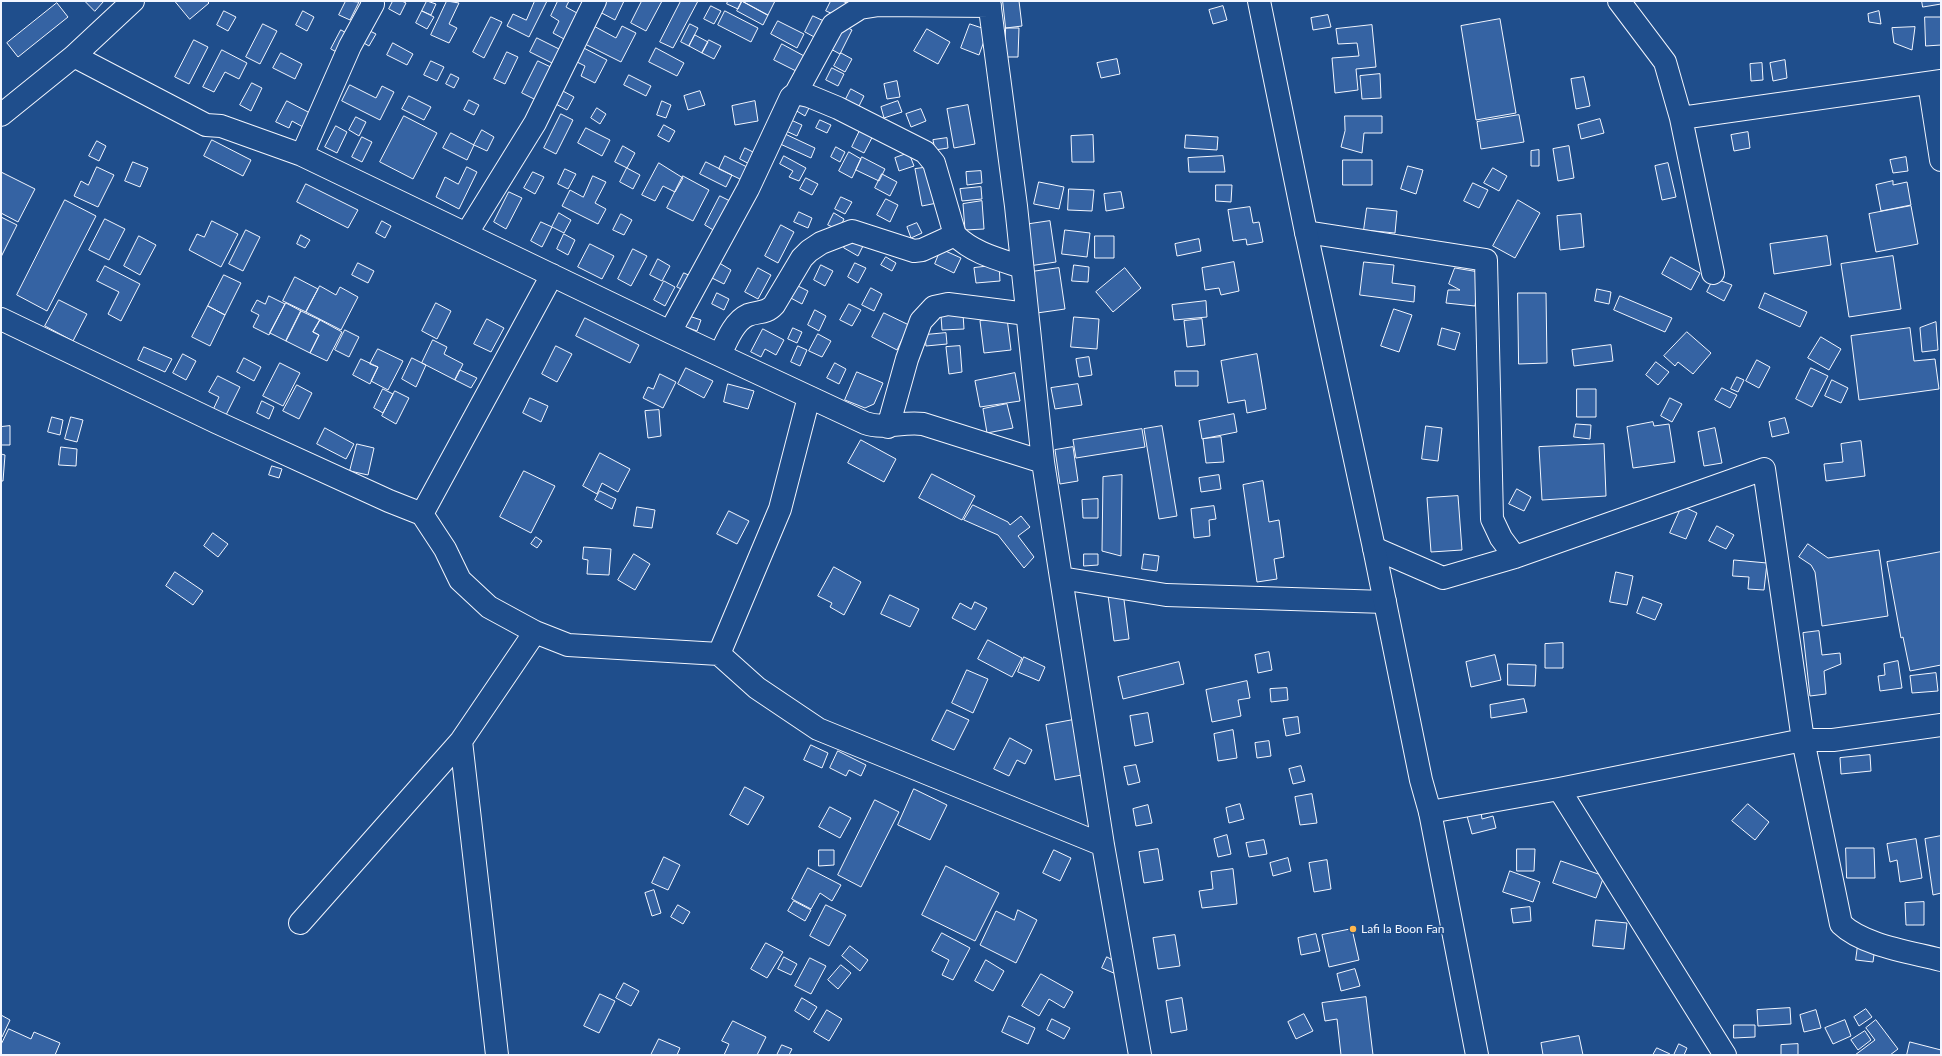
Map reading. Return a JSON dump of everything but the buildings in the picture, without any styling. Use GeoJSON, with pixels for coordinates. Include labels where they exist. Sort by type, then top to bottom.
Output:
{"type":"FeatureCollection","features":[{"type":"Feature","properties":{"kind":"street"},"geometry":{"type":"LineString","coordinates":[[1,115],[74,56],[132,1]]}},
{"type":"Feature","properties":{"kind":"street"},"geometry":{"type":"LineString","coordinates":[[467,233],[535,122],[595,1]]}},
{"type":"Feature","properties":{"kind":"street"},"geometry":{"type":"LineString","coordinates":[[1259,1],[1306,232],[1374,548],[1421,780],[1430,812],[1477,1055]]}},
{"type":"Feature","properties":{"kind":"street"},"geometry":{"type":"LineString","coordinates":[[1619,1],[1665,62],[1681,118],[1712,273]]}},
{"type":"Feature","properties":{"kind":"street"},"geometry":{"type":"LineString","coordinates":[[302,155],[350,46],[374,2]]}},
{"type":"Feature","properties":{"kind":"street"},"geometry":{"type":"LineString","coordinates":[[670,332],[748,189],[791,97],[796,93],[827,32],[833,25],[860,8],[879,5],[990,3],[1022,267],[1043,462],[1103,845],[1140,1055]]}},
{"type":"Feature","properties":{"kind":"street"},"geometry":{"type":"LineString","coordinates":[[74,56],[206,125],[221,126],[302,155],[467,233],[670,332],[865,423],[876,426],[888,426],[911,422],[923,424],[1043,462]]}},
{"type":"Feature","properties":{"kind":"street"},"geometry":{"type":"LineString","coordinates":[[1681,118],[1935,82],[1941,160]]}},
{"type":"Feature","properties":{"kind":"street"},"geometry":{"type":"LineString","coordinates":[[796,93],[809,96],[845,111],[925,152],[934,164],[955,235],[961,241],[980,253],[1022,267]]}},
{"type":"Feature","properties":{"kind":"street"},"geometry":{"type":"LineString","coordinates":[[720,355],[740,322],[749,315],[769,310],[774,305],[802,258],[821,243],[852,231],[914,250],[922,250],[955,235]]}},
{"type":"Feature","properties":{"kind":"street"},"geometry":{"type":"LineString","coordinates":[[1306,232],[1486,260],[1492,518],[1501,538],[1515,557]]}},
{"type":"Feature","properties":{"kind":"street"},"geometry":{"type":"LineString","coordinates":[[422,514],[552,275]]}},
{"type":"Feature","properties":{"kind":"street"},"geometry":{"type":"LineString","coordinates":[[888,426],[907,359],[921,321],[934,307],[948,304],[1027,314]]}},
{"type":"Feature","properties":{"kind":"street"},"geometry":{"type":"LineString","coordinates":[[1,319],[223,425],[389,501],[422,514],[445,549],[460,580],[489,607],[535,632],[568,645],[719,654],[757,688],[818,729],[1103,845]]}},
{"type":"Feature","properties":{"kind":"street"},"geometry":{"type":"LineString","coordinates":[[719,654],[780,509],[809,398]]}},
{"type":"Feature","properties":{"kind":"street"},"geometry":{"type":"LineString","coordinates":[[1374,548],[1443,578],[1515,557],[1764,470],[1803,740],[1841,924],[1847,930],[1870,941],[1941,960]]}},
{"type":"Feature","properties":{"kind":"street"},"geometry":{"type":"LineString","coordinates":[[1061,578],[1166,595],[1385,602]]}},
{"type":"Feature","properties":{"kind":"street"},"geometry":{"type":"LineString","coordinates":[[300,923],[461,741],[535,632]]}},
{"type":"Feature","properties":{"kind":"street"},"geometry":{"type":"LineString","coordinates":[[1430,812],[1559,789],[1803,740],[1834,740],[1941,725]]}},
{"type":"Feature","properties":{"kind":"street"},"geometry":{"type":"LineString","coordinates":[[461,741],[497,1055]]}},
{"type":"Feature","properties":{"kind":"street"},"geometry":{"type":"LineString","coordinates":[[1559,789],[1725,1055]]}},
{"type":"Feature","properties":{"kind":"place","name":"Lafi la Boon Fan"},"geometry":{"type":"Point","coordinates":[1353,929]}}]}
